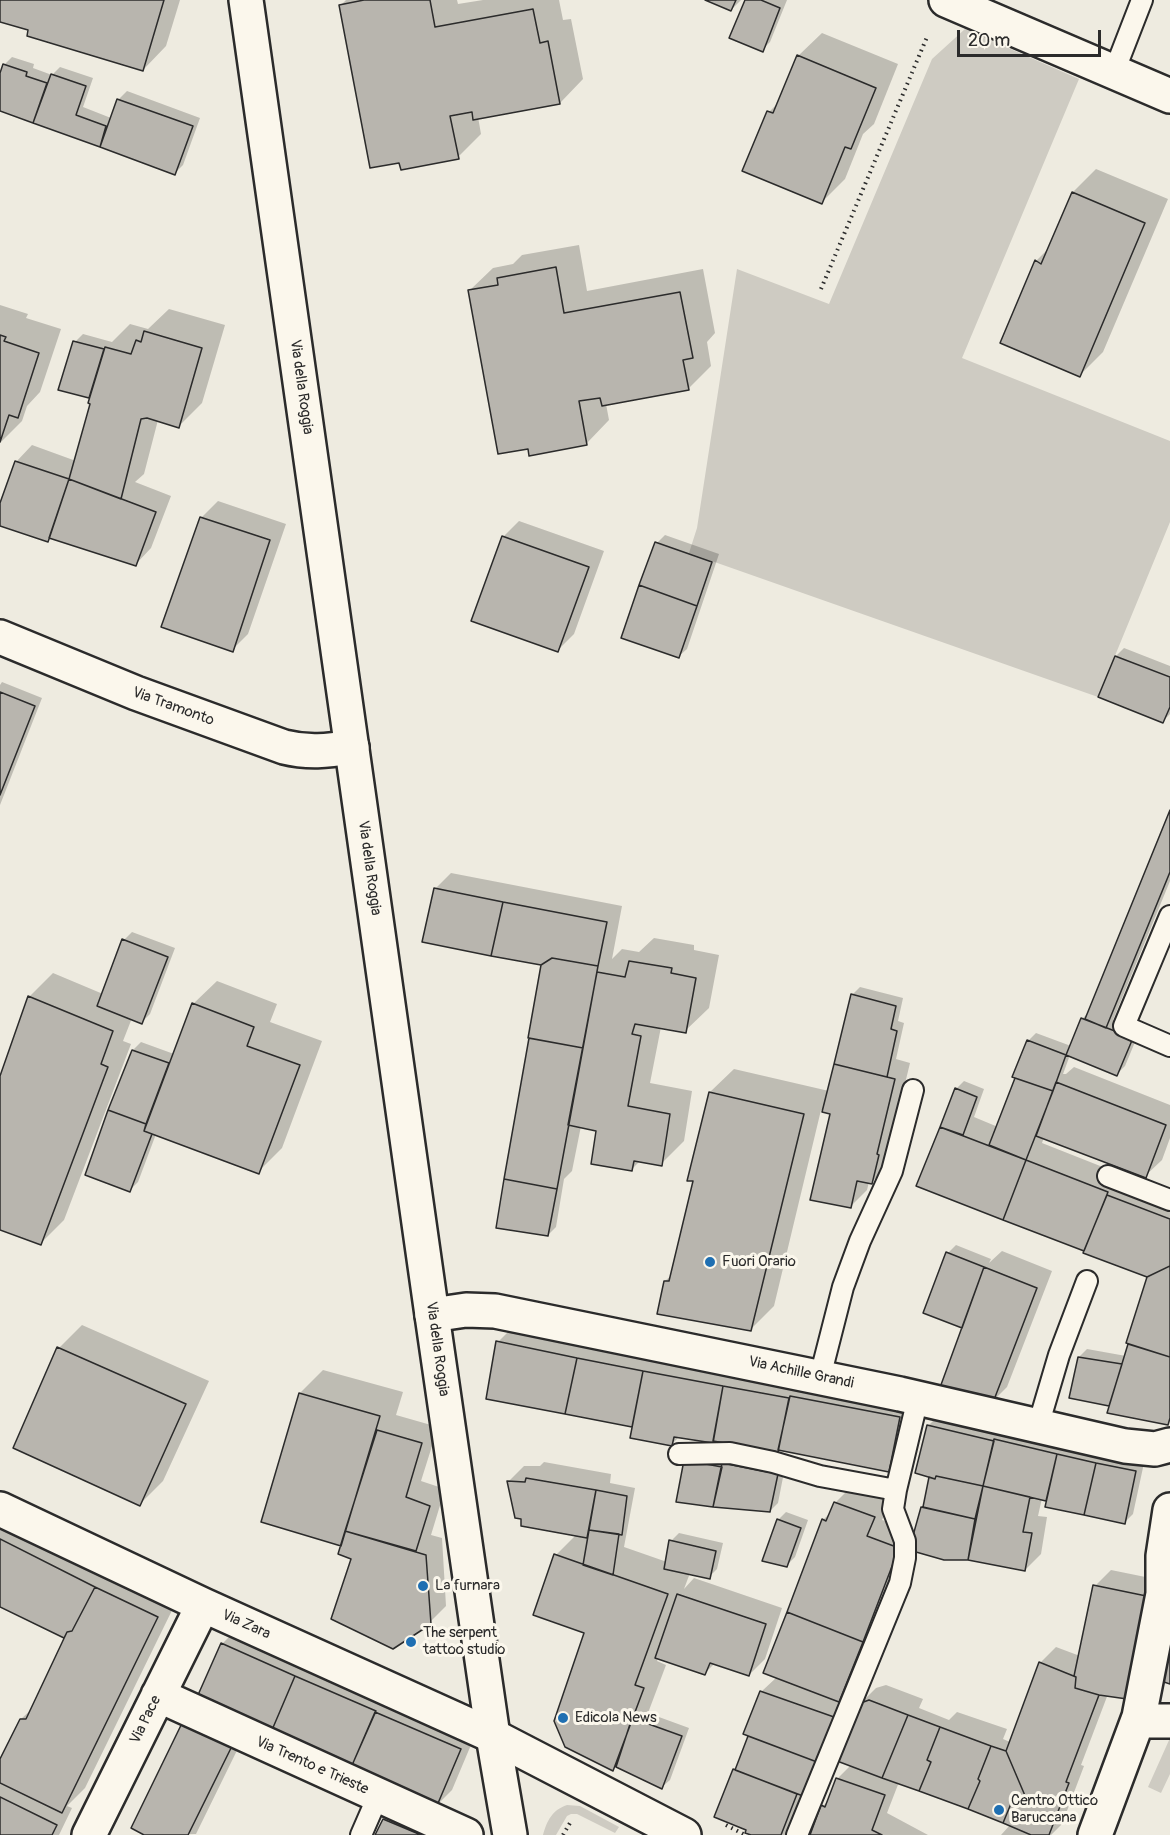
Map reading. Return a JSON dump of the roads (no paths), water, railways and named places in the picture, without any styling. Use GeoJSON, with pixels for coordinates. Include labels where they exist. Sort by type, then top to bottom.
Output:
{"type":"FeatureCollection","features":[{"type":"Feature","properties":{"kind":"street","name":"Via della Roggia"},"geometry":{"type":"LineString","coordinates":[[246,0],[432,1315],[493,1736],[510,1835]]}},
{"type":"Feature","properties":{"kind":"street"},"geometry":{"type":"LineString","coordinates":[[946,0],[1170,96]]}},
{"type":"Feature","properties":{"kind":"street","name":"Via Tramonto"},"geometry":{"type":"LineString","coordinates":[[0,637],[136,693],[284,747],[305,752],[352,747]]}},
{"type":"Feature","properties":{"kind":"street","name":"Via Achille Grandi"},"geometry":{"type":"LineString","coordinates":[[432,1315],[466,1310],[495,1311],[820,1377],[1162,1453]]}},
{"type":"Feature","properties":{"kind":"street","name":"Via Zara"},"geometry":{"type":"LineString","coordinates":[[0,1509],[202,1605],[493,1736]]}},
{"type":"Feature","properties":{"kind":"street"},"geometry":{"type":"LineString","coordinates":[[1095,1835],[1155,1719],[1149,1665],[1162,1594],[1163,1556],[1170,1510]]}},
{"type":"Feature","properties":{"kind":"street","name":"Via Pace"},"geometry":{"type":"LineString","coordinates":[[88,1835],[202,1605]]}},
{"type":"Feature","properties":{"kind":"street","name":"Via Trento e Trieste"},"geometry":{"type":"LineString","coordinates":[[158,1695],[466,1835]]}},
{"type":"Feature","properties":{"kind":"street"},"geometry":{"type":"LineString","coordinates":[[493,1736],[684,1835]]}},
{"type":"Feature","properties":{"kind":"lane"},"geometry":{"type":"LineString","coordinates":[[1114,72],[1142,0]]}},
{"type":"Feature","properties":{"kind":"lane"},"geometry":{"type":"LineString","coordinates":[[1170,916],[1124,1026],[1170,1046]]}},
{"type":"Feature","properties":{"kind":"lane"},"geometry":{"type":"LineString","coordinates":[[820,1377],[843,1287],[860,1241],[892,1171],[913,1090]]}},
{"type":"Feature","properties":{"kind":"lane"},"geometry":{"type":"LineString","coordinates":[[1108,1176],[1170,1200]]}},
{"type":"Feature","properties":{"kind":"lane"},"geometry":{"type":"LineString","coordinates":[[1038,1426],[1059,1355],[1087,1281]]}},
{"type":"Feature","properties":{"kind":"lane"},"geometry":{"type":"LineString","coordinates":[[797,1835],[900,1583],[905,1558],[905,1541],[893,1509],[918,1398]]}},
{"type":"Feature","properties":{"kind":"lane"},"geometry":{"type":"LineString","coordinates":[[680,1454],[730,1453],[773,1462],[820,1476],[896,1490]]}},
{"type":"Feature","properties":{"kind":"lane"},"geometry":{"type":"LineString","coordinates":[[360,1835],[378,1796]]}},
{"type":"Feature","properties":{"kind":"place","name":"Fuori Orario"},"geometry":{"type":"Point","coordinates":[710,1262]}},
{"type":"Feature","properties":{"kind":"place","name":"La furnara"},"geometry":{"type":"Point","coordinates":[423,1586]}},
{"type":"Feature","properties":{"kind":"place","name":"The serpent tattoo studio"},"geometry":{"type":"Point","coordinates":[411,1642]}},
{"type":"Feature","properties":{"kind":"place","name":"Edicola News"},"geometry":{"type":"Point","coordinates":[563,1718]}},
{"type":"Feature","properties":{"kind":"place","name":"Centro Ottico Baruccana"},"geometry":{"type":"Point","coordinates":[999,1810]}}]}
